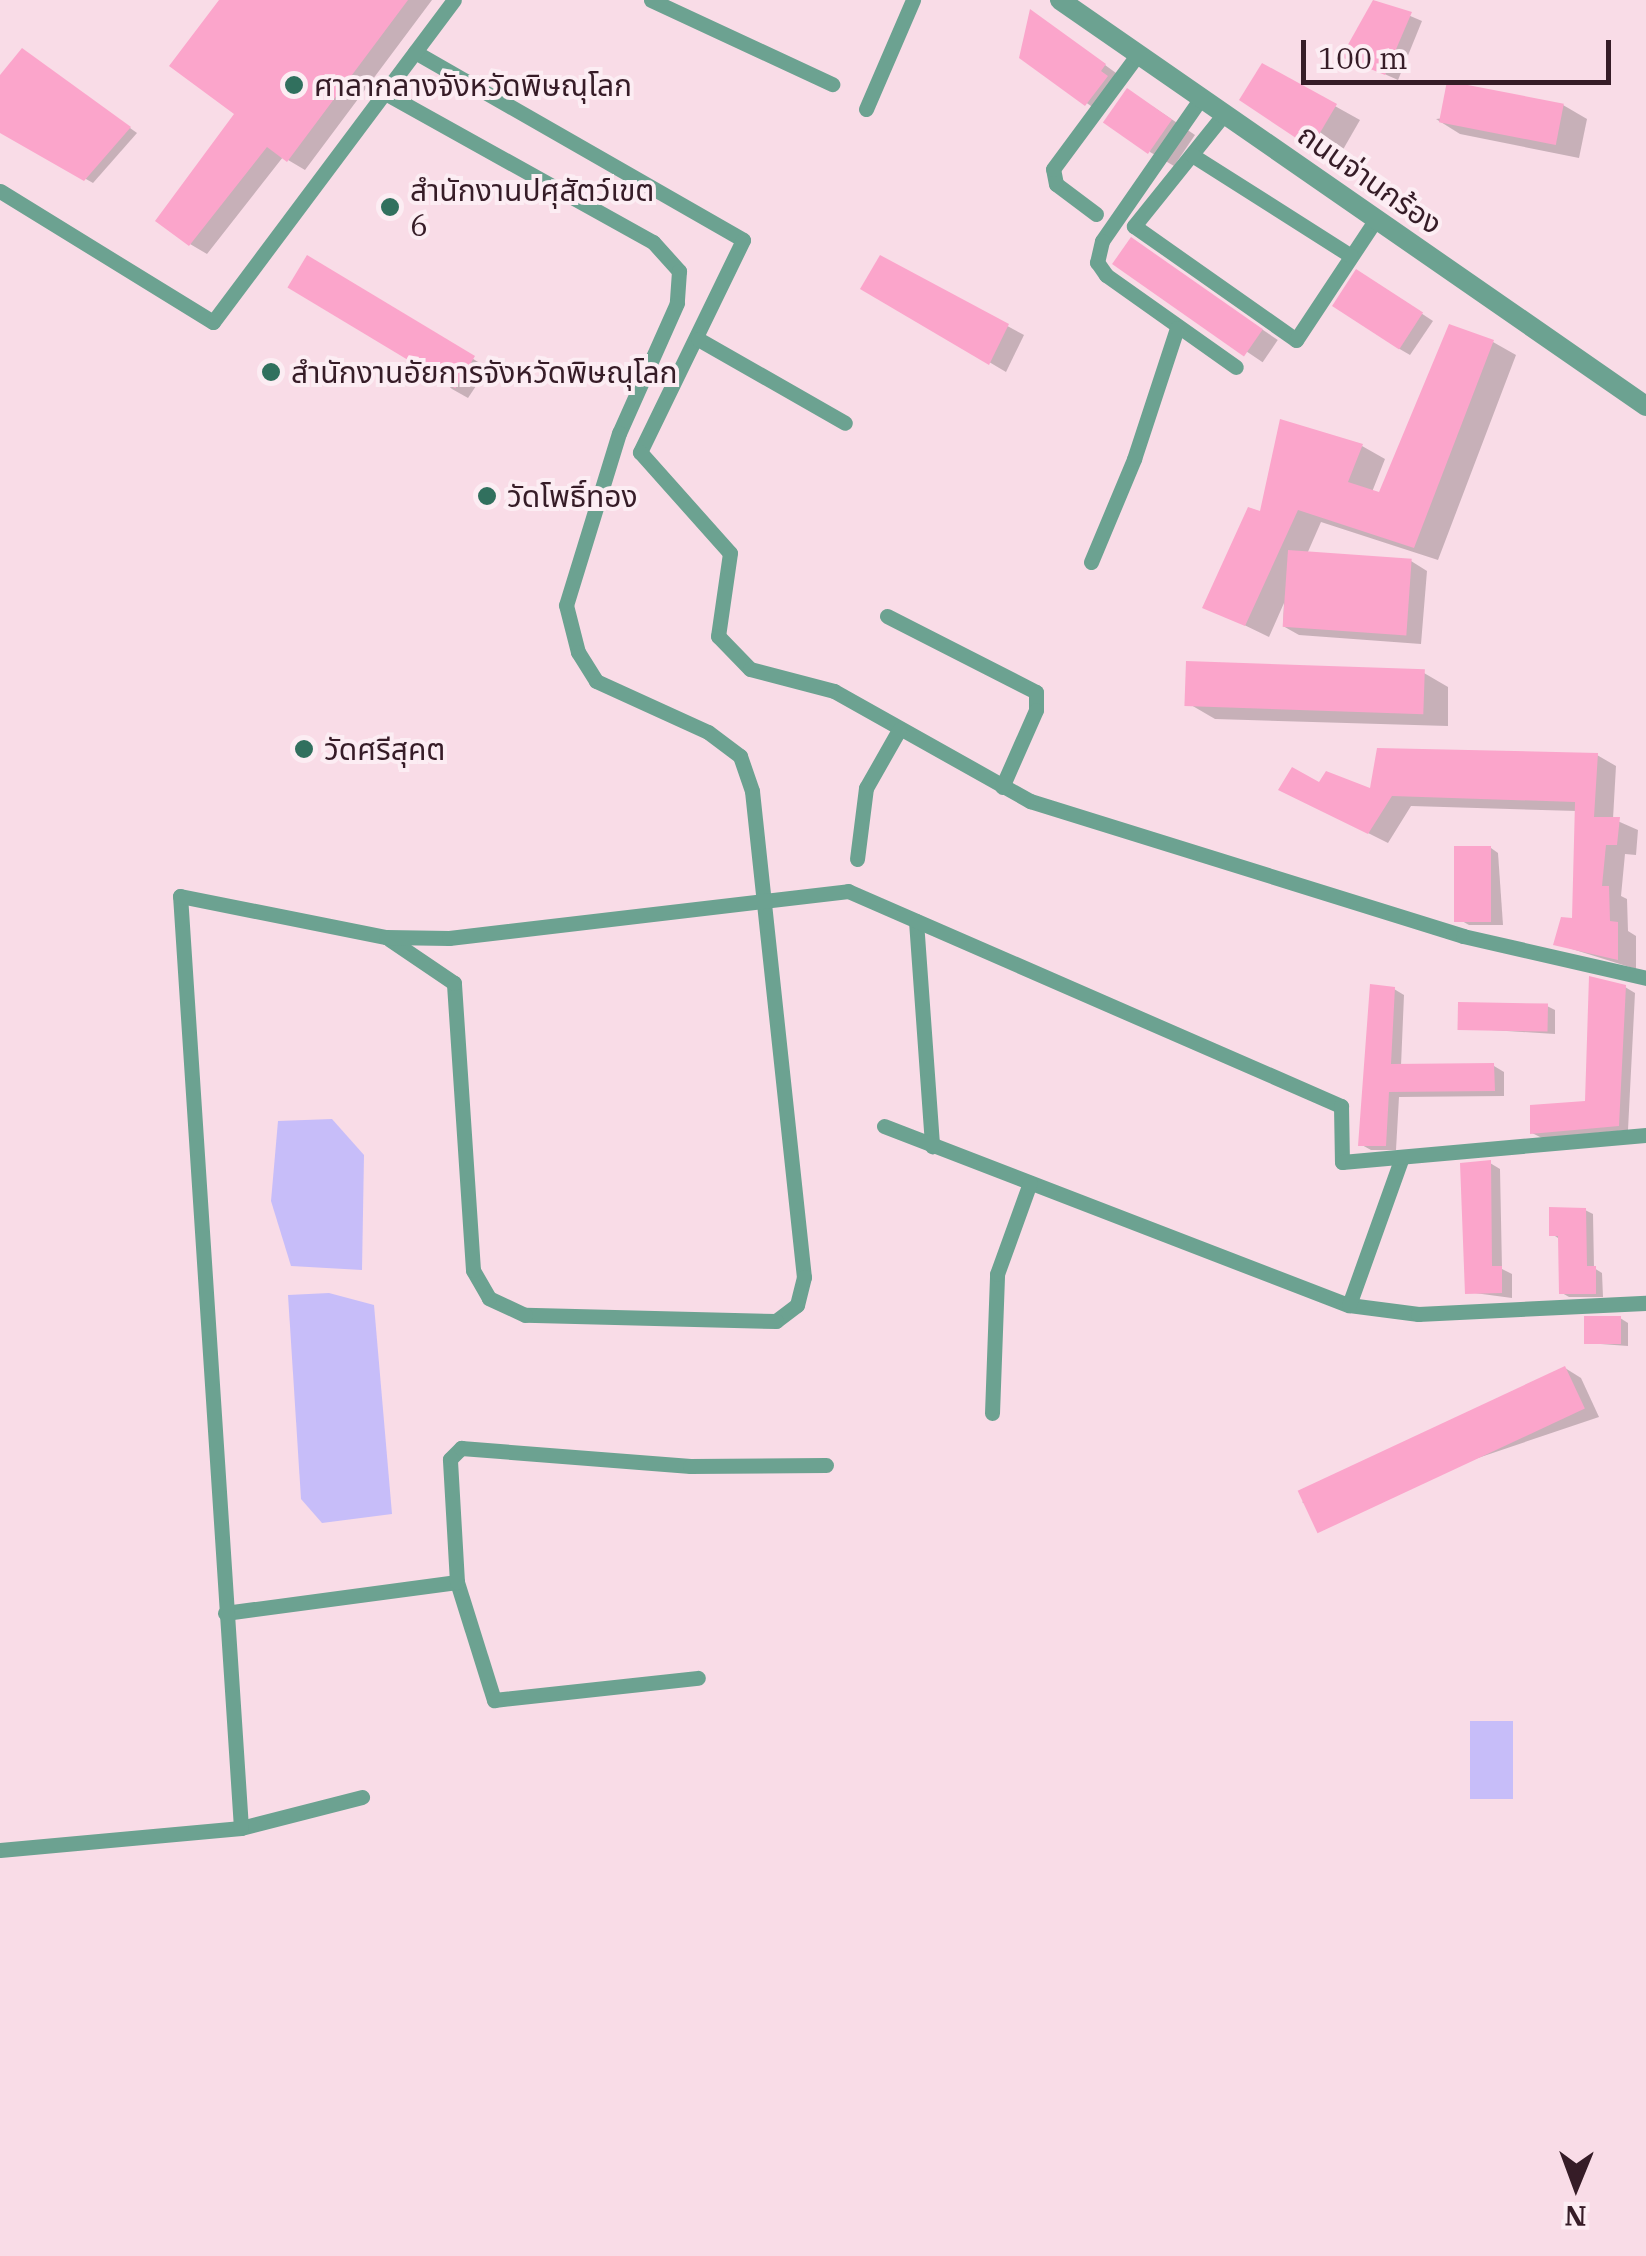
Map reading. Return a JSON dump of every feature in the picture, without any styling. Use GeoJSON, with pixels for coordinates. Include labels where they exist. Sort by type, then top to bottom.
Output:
{"type":"FeatureCollection","features":[{"type":"Feature","properties":{"kind":"street"},"geometry":{"type":"LineString","coordinates":[[0,191],[212,322],[454,0]]}},
{"type":"Feature","properties":{"kind":"street"},"geometry":{"type":"LineString","coordinates":[[651,0],[832,84]]}},
{"type":"Feature","properties":{"kind":"street"},"geometry":{"type":"LineString","coordinates":[[866,109],[912,0]]}},
{"type":"Feature","properties":{"kind":"street","name":"ถนนจ่านกร้อง"},"geometry":{"type":"LineString","coordinates":[[1060,0],[1646,406]]}},
{"type":"Feature","properties":{"kind":"street"},"geometry":{"type":"LineString","coordinates":[[415,52],[743,240],[698,340],[640,452],[730,552],[718,636],[750,669],[834,691],[1002,787],[1463,936],[1646,978]]}},
{"type":"Feature","properties":{"kind":"street"},"geometry":{"type":"LineString","coordinates":[[1096,214],[1056,184],[1052,169],[1138,54]]}},
{"type":"Feature","properties":{"kind":"street"},"geometry":{"type":"LineString","coordinates":[[385,93],[653,242],[679,271],[678,303],[619,433],[566,605],[578,652],[596,681],[708,732],[740,756],[752,791],[804,1277],[797,1305],[776,1321],[525,1315],[488,1298],[473,1270],[454,982],[386,937]]}},
{"type":"Feature","properties":{"kind":"street"},"geometry":{"type":"LineString","coordinates":[[1202,98],[1097,257],[1106,276],[1236,367]]}},
{"type":"Feature","properties":{"kind":"street"},"geometry":{"type":"LineString","coordinates":[[1224,114],[1134,226],[1296,340],[1376,219]]}},
{"type":"Feature","properties":{"kind":"street"},"geometry":{"type":"LineString","coordinates":[[1192,155],[1351,256]]}},
{"type":"Feature","properties":{"kind":"street"},"geometry":{"type":"LineString","coordinates":[[1091,562],[1134,459],[1177,328]]}},
{"type":"Feature","properties":{"kind":"street"},"geometry":{"type":"LineString","coordinates":[[698,340],[845,423]]}},
{"type":"Feature","properties":{"kind":"street"},"geometry":{"type":"LineString","coordinates":[[887,616],[1036,692],[1036,710],[1002,787]]}},
{"type":"Feature","properties":{"kind":"street"},"geometry":{"type":"LineString","coordinates":[[857,859],[866,788],[899,730]]}},
{"type":"Feature","properties":{"kind":"street"},"geometry":{"type":"LineString","coordinates":[[240,1828],[180,896],[386,937],[450,938],[848,892],[1341,1106],[1342,1162],[1646,1135]]}},
{"type":"Feature","properties":{"kind":"street"},"geometry":{"type":"LineString","coordinates":[[916,921],[932,1146]]}},
{"type":"Feature","properties":{"kind":"street"},"geometry":{"type":"LineString","coordinates":[[884,1126],[1349,1305],[1418,1314],[1646,1303]]}},
{"type":"Feature","properties":{"kind":"street"},"geometry":{"type":"LineString","coordinates":[[1349,1305],[1402,1157]]}},
{"type":"Feature","properties":{"kind":"street"},"geometry":{"type":"LineString","coordinates":[[992,1413],[997,1274],[1030,1183]]}},
{"type":"Feature","properties":{"kind":"street"},"geometry":{"type":"LineString","coordinates":[[698,1678],[494,1700],[457,1582],[450,1459],[462,1448],[690,1466],[826,1464]]}},
{"type":"Feature","properties":{"kind":"street"},"geometry":{"type":"LineString","coordinates":[[225,1613],[457,1582]]}},
{"type":"Feature","properties":{"kind":"street"},"geometry":{"type":"LineString","coordinates":[[0,1850],[276,1824],[362,1797]]}},
{"type":"Feature","properties":{"kind":"shaded area"},"geometry":{"type":"Polygon","coordinates":[[[332,1119],[364,1155],[362,1270],[291,1266],[271,1201],[278,1121],[332,1119]]]}},
{"type":"Feature","properties":{"kind":"shaded area"},"geometry":{"type":"Polygon","coordinates":[[[329,1293],[374,1305],[392,1514],[322,1523],[301,1499],[288,1295],[329,1293]]]}},
{"type":"Feature","properties":{"kind":"shaded area"},"geometry":{"type":"Polygon","coordinates":[[[1470,1721],[1513,1721],[1513,1799],[1470,1799],[1470,1721]]]}},
{"type":"Feature","properties":{"kind":"building","name":"ศาลากลางจังหวัดพิษณุโลก"},"geometry":{"type":"Polygon","coordinates":[[[219,0],[408,0],[287,162],[267,147],[189,246],[155,221],[234,114],[169,66],[219,0]]]}},
{"type":"Feature","properties":{"kind":"building"},"geometry":{"type":"Polygon","coordinates":[[[1373,0],[1412,12],[1385,75],[1341,57],[1373,0]]]}},
{"type":"Feature","properties":{"kind":"building"},"geometry":{"type":"Polygon","coordinates":[[[1030,9],[1106,64],[1101,71],[1108,76],[1085,106],[1019,58],[1030,9]]]}},
{"type":"Feature","properties":{"kind":"building"},"geometry":{"type":"Polygon","coordinates":[[[22,48],[131,127],[84,181],[0,133],[0,75],[22,48]]]}},
{"type":"Feature","properties":{"kind":"building"},"geometry":{"type":"Polygon","coordinates":[[[1262,63],[1337,104],[1311,148],[1239,100],[1262,63]]]}},
{"type":"Feature","properties":{"kind":"building"},"geometry":{"type":"Polygon","coordinates":[[[1447,81],[1564,104],[1556,145],[1439,122],[1447,81]]]}},
{"type":"Feature","properties":{"kind":"building"},"geometry":{"type":"Polygon","coordinates":[[[1127,88],[1172,120],[1148,154],[1103,122],[1127,88]]]}},
{"type":"Feature","properties":{"kind":"building"},"geometry":{"type":"Polygon","coordinates":[[[1131,237],[1263,329],[1244,356],[1112,264],[1131,237]]]}},
{"type":"Feature","properties":{"kind":"building"},"geometry":{"type":"Polygon","coordinates":[[[307,255],[475,356],[455,389],[287,288],[307,255]]]}},
{"type":"Feature","properties":{"kind":"building"},"geometry":{"type":"Polygon","coordinates":[[[880,255],[1009,324],[989,365],[860,289],[880,255]]]}},
{"type":"Feature","properties":{"kind":"building"},"geometry":{"type":"Polygon","coordinates":[[[1356,269],[1423,313],[1399,349],[1332,306],[1356,269]]]}},
{"type":"Feature","properties":{"kind":"building"},"geometry":{"type":"Polygon","coordinates":[[[1449,324],[1494,340],[1414,548],[1298,510],[1245,626],[1202,608],[1248,507],[1260,511],[1280,419],[1363,444],[1348,482],[1379,492],[1449,324]]]}},
{"type":"Feature","properties":{"kind":"building"},"geometry":{"type":"Polygon","coordinates":[[[1288,550],[1412,559],[1406,635],[1283,627],[1288,550]]]}},
{"type":"Feature","properties":{"kind":"building"},"geometry":{"type":"Polygon","coordinates":[[[1186,661],[1425,669],[1423,714],[1184,706],[1186,661]]]}},
{"type":"Feature","properties":{"kind":"building"},"geometry":{"type":"Polygon","coordinates":[[[1377,748],[1598,753],[1594,817],[1620,817],[1617,845],[1606,845],[1602,886],[1609,886],[1610,921],[1618,922],[1618,960],[1553,945],[1561,917],[1572,918],[1575,802],[1392,796],[1368,834],[1278,790],[1292,767],[1319,782],[1326,771],[1370,788],[1377,748]]]}},
{"type":"Feature","properties":{"kind":"building"},"geometry":{"type":"Polygon","coordinates":[[[1454,846],[1491,846],[1491,922],[1454,922],[1454,846]]]}},
{"type":"Feature","properties":{"kind":"building"},"geometry":{"type":"Polygon","coordinates":[[[1589,976],[1626,985],[1619,1126],[1530,1134],[1530,1105],[1585,1101],[1589,976]]]}},
{"type":"Feature","properties":{"kind":"building"},"geometry":{"type":"Polygon","coordinates":[[[1370,984],[1395,987],[1391,1064],[1494,1063],[1495,1091],[1389,1092],[1386,1146],[1358,1146],[1370,984]]]}},
{"type":"Feature","properties":{"kind":"building"},"geometry":{"type":"Polygon","coordinates":[[[1458,1002],[1548,1004],[1547,1032],[1458,1030],[1458,1002]]]}},
{"type":"Feature","properties":{"kind":"building"},"geometry":{"type":"Polygon","coordinates":[[[1491,1160],[1492,1266],[1502,1266],[1502,1293],[1465,1294],[1460,1163],[1491,1160]]]}},
{"type":"Feature","properties":{"kind":"building"},"geometry":{"type":"Polygon","coordinates":[[[1549,1207],[1586,1208],[1587,1266],[1596,1266],[1596,1294],[1559,1294],[1558,1236],[1549,1236],[1549,1207]]]}},
{"type":"Feature","properties":{"kind":"building"},"geometry":{"type":"Polygon","coordinates":[[[1584,1316],[1621,1316],[1621,1344],[1584,1344],[1584,1316]]]}},
{"type":"Feature","properties":{"kind":"building"},"geometry":{"type":"Polygon","coordinates":[[[1565,1366],[1585,1409],[1318,1533],[1298,1491],[1565,1366]]]}},
{"type":"Feature","properties":{"kind":"place","name":"ศาลากลางจังหวัดพิษณุโลก"},"geometry":{"type":"Point","coordinates":[294,85]}},
{"type":"Feature","properties":{"kind":"place","name":"สำนักงานปศุสัตว์เขต 6"},"geometry":{"type":"Point","coordinates":[390,207]}},
{"type":"Feature","properties":{"kind":"place","name":"สำนักงานอัยการจังหวัดพิษณุโลก"},"geometry":{"type":"Point","coordinates":[271,372]}},
{"type":"Feature","properties":{"kind":"place","name":"วัดโพธิ์ทอง"},"geometry":{"type":"Point","coordinates":[487,496]}},
{"type":"Feature","properties":{"kind":"place","name":"วัดศรีสุคต"},"geometry":{"type":"Point","coordinates":[304,749]}}]}
